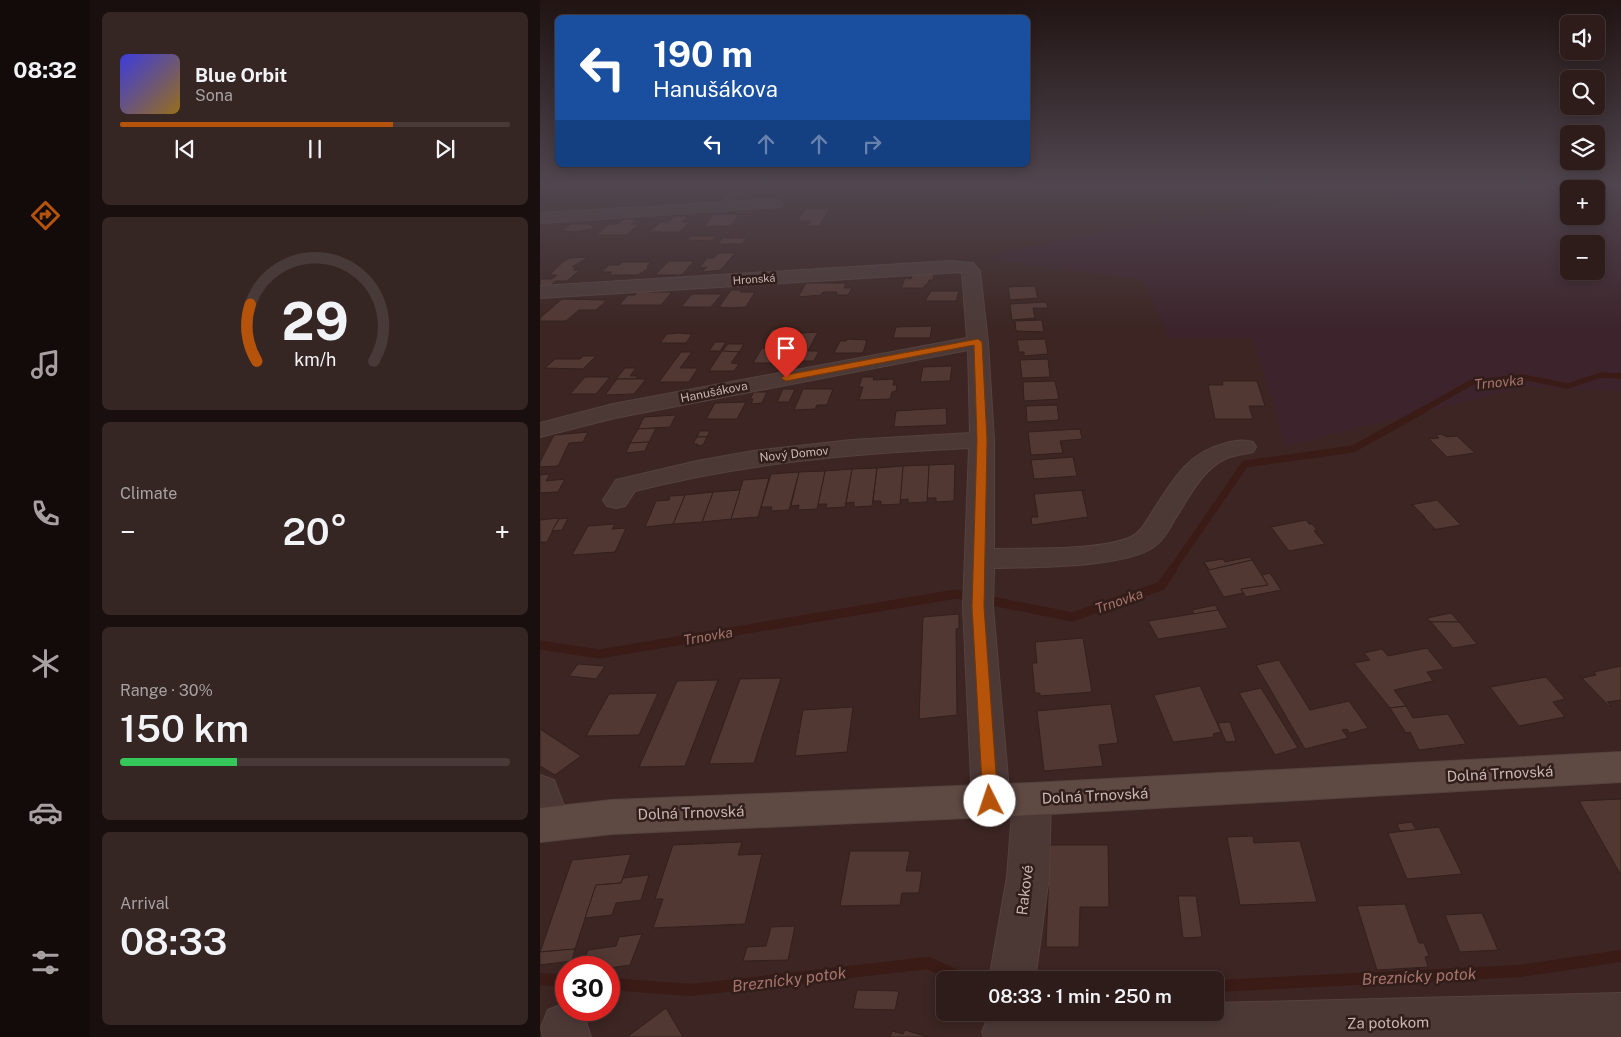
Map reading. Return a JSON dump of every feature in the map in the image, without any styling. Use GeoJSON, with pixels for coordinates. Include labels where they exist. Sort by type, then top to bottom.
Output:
{"type":"FeatureCollection","features":[{"type":"Feature","properties":{"kind":"street","name":"Hronská"},"geometry":{"type":"LineString","coordinates":[[540,292],[941,267],[967,267],[971,271],[978,342]]}},
{"type":"Feature","properties":{"kind":"street","name":"Hanušákova"},"geometry":{"type":"LineString","coordinates":[[540,430],[612,411],[978,342]]}},
{"type":"Feature","properties":{"kind":"street"},"geometry":{"type":"LineString","coordinates":[[978,342],[982,440],[978,598],[990,801]]}},
{"type":"Feature","properties":{"kind":"street","name":"Nový Domov"},"geometry":{"type":"LineString","coordinates":[[616,500],[625,486],[720,464],[773,456],[891,445],[982,440]]}},
{"type":"Feature","properties":{"kind":"street"},"geometry":{"type":"LineString","coordinates":[[978,559],[1092,554],[1132,548],[1145,542],[1184,485],[1203,463],[1218,453],[1244,447]]}},
{"type":"Feature","properties":{"kind":"street","name":"Dolná Trnovská"},"geometry":{"type":"LineString","coordinates":[[544,813],[612,817],[990,801],[1621,767]]}},
{"type":"Feature","properties":{"kind":"street","name":"Rakové"},"geometry":{"type":"LineString","coordinates":[[1013,971],[1028,877],[1032,799]]}},
{"type":"Feature","properties":{"kind":"street","name":"Za potokom"},"geometry":{"type":"LineString","coordinates":[[1006,1027],[1621,1017]]}},
{"type":"Feature","properties":{"kind":"shaded area"},"geometry":{"type":"Polygon","coordinates":[[[1102,232],[1621,232],[1621,391],[1526,387],[1285,446],[1252,338],[1168,338],[1143,280],[988,259],[1008,252],[1102,232]]]}},
{"type":"Feature","properties":{"kind":"building"},"geometry":{"type":"Polygon","coordinates":[[[599,232],[630,232],[627,235],[596,235],[599,232]]]}},
{"type":"Feature","properties":{"kind":"building"},"geometry":{"type":"Polygon","coordinates":[[[691,236],[716,236],[712,241],[686,240],[691,236]]]}},
{"type":"Feature","properties":{"kind":"building"},"geometry":{"type":"Polygon","coordinates":[[[722,238],[747,238],[742,244],[718,244],[722,238]]]}},
{"type":"Feature","properties":{"kind":"building"},"geometry":{"type":"Polygon","coordinates":[[[719,253],[735,253],[721,270],[702,272],[707,267],[699,268],[707,258],[714,258],[719,253]]]}},
{"type":"Feature","properties":{"kind":"building"},"geometry":{"type":"Polygon","coordinates":[[[589,257],[572,267],[577,267],[573,270],[580,270],[567,281],[556,281],[547,288],[540,288],[540,279],[552,279],[557,275],[549,275],[564,261],[570,258],[589,257]]]}},
{"type":"Feature","properties":{"kind":"building"},"geometry":{"type":"Polygon","coordinates":[[[669,261],[694,261],[682,275],[655,275],[669,261]]]}},
{"type":"Feature","properties":{"kind":"building"},"geometry":{"type":"Polygon","coordinates":[[[622,262],[651,262],[647,267],[649,268],[638,275],[609,275],[612,272],[601,272],[609,265],[619,265],[622,262]]]}},
{"type":"Feature","properties":{"kind":"building"},"geometry":{"type":"Polygon","coordinates":[[[913,274],[934,274],[933,280],[929,280],[924,288],[901,288],[905,278],[911,279],[913,274]]]}},
{"type":"Feature","properties":{"kind":"building"},"geometry":{"type":"Polygon","coordinates":[[[806,283],[846,283],[844,288],[852,288],[848,295],[836,295],[837,292],[823,292],[821,295],[798,297],[806,283]]]}},
{"type":"Feature","properties":{"kind":"building"},"geometry":{"type":"Polygon","coordinates":[[[1035,286],[1038,298],[1010,300],[1008,287],[1035,286]]]}},
{"type":"Feature","properties":{"kind":"building"},"geometry":{"type":"Polygon","coordinates":[[[731,290],[755,292],[746,307],[719,307],[731,290]]]}},
{"type":"Feature","properties":{"kind":"building"},"geometry":{"type":"Polygon","coordinates":[[[639,291],[672,292],[661,305],[619,305],[628,295],[635,295],[639,291]]]}},
{"type":"Feature","properties":{"kind":"building"},"geometry":{"type":"Polygon","coordinates":[[[931,291],[959,291],[956,301],[925,301],[931,291]]]}},
{"type":"Feature","properties":{"kind":"building"},"geometry":{"type":"Polygon","coordinates":[[[692,294],[722,294],[711,307],[681,307],[692,294]]]}},
{"type":"Feature","properties":{"kind":"building"},"geometry":{"type":"Polygon","coordinates":[[[562,299],[607,300],[596,310],[579,310],[566,321],[540,321],[540,318],[562,299]]]}},
{"type":"Feature","properties":{"kind":"building"},"geometry":{"type":"Polygon","coordinates":[[[1046,302],[1048,308],[1033,308],[1035,318],[1012,320],[1010,304],[1046,302]]]}},
{"type":"Feature","properties":{"kind":"building"},"geometry":{"type":"Polygon","coordinates":[[[1042,320],[1044,332],[1016,331],[1015,321],[1042,320]]]}},
{"type":"Feature","properties":{"kind":"building"},"geometry":{"type":"Polygon","coordinates":[[[932,326],[930,338],[893,338],[896,327],[932,326]]]}},
{"type":"Feature","properties":{"kind":"building"},"geometry":{"type":"Polygon","coordinates":[[[772,329],[782,329],[777,336],[768,336],[772,329]]]}},
{"type":"Feature","properties":{"kind":"building"},"geometry":{"type":"Polygon","coordinates":[[[818,332],[808,351],[819,351],[814,361],[786,361],[801,333],[818,332]]]}},
{"type":"Feature","properties":{"kind":"building"},"geometry":{"type":"Polygon","coordinates":[[[667,334],[692,334],[686,343],[660,343],[667,334]]]}},
{"type":"Feature","properties":{"kind":"building"},"geometry":{"type":"Polygon","coordinates":[[[847,339],[867,340],[863,353],[834,353],[840,341],[846,341],[847,339]]]}},
{"type":"Feature","properties":{"kind":"building"},"geometry":{"type":"Polygon","coordinates":[[[1045,339],[1048,354],[1024,356],[1024,352],[1019,352],[1017,340],[1045,339]]]}},
{"type":"Feature","properties":{"kind":"building"},"geometry":{"type":"Polygon","coordinates":[[[715,342],[726,342],[720,351],[709,351],[715,342]]]}},
{"type":"Feature","properties":{"kind":"building"},"geometry":{"type":"Polygon","coordinates":[[[728,344],[744,344],[739,352],[722,351],[728,344]]]}},
{"type":"Feature","properties":{"kind":"building"},"geometry":{"type":"Polygon","coordinates":[[[762,348],[793,348],[785,363],[753,363],[762,348]]]}},
{"type":"Feature","properties":{"kind":"building"},"geometry":{"type":"Polygon","coordinates":[[[722,351],[739,352],[731,363],[739,364],[734,371],[709,371],[722,351]]]}},
{"type":"Feature","properties":{"kind":"building"},"geometry":{"type":"Polygon","coordinates":[[[681,352],[692,352],[680,368],[698,368],[689,382],[659,382],[681,352]]]}},
{"type":"Feature","properties":{"kind":"building"},"geometry":{"type":"Polygon","coordinates":[[[583,356],[596,356],[583,369],[545,368],[555,359],[580,359],[583,356]]]}},
{"type":"Feature","properties":{"kind":"building"},"geometry":{"type":"Polygon","coordinates":[[[1048,359],[1050,377],[1022,378],[1020,360],[1048,359]]]}},
{"type":"Feature","properties":{"kind":"building"},"geometry":{"type":"Polygon","coordinates":[[[952,366],[950,381],[920,382],[923,367],[952,366]]]}},
{"type":"Feature","properties":{"kind":"building"},"geometry":{"type":"Polygon","coordinates":[[[625,368],[636,368],[630,376],[638,376],[635,379],[616,379],[625,368]]]}},
{"type":"Feature","properties":{"kind":"building"},"geometry":{"type":"Polygon","coordinates":[[[585,377],[610,377],[596,394],[570,394],[585,377]]]}},
{"type":"Feature","properties":{"kind":"building"},"geometry":{"type":"Polygon","coordinates":[[[862,377],[874,377],[873,380],[894,379],[893,385],[897,385],[896,391],[892,392],[890,399],[859,400],[863,387],[859,387],[862,377]]]}},
{"type":"Feature","properties":{"kind":"building"},"geometry":{"type":"Polygon","coordinates":[[[617,379],[646,379],[634,394],[605,395],[617,379]]]}},
{"type":"Feature","properties":{"kind":"building"},"geometry":{"type":"Polygon","coordinates":[[[1055,381],[1059,399],[1024,401],[1023,382],[1055,381]]]}},
{"type":"Feature","properties":{"kind":"building"},"geometry":{"type":"Polygon","coordinates":[[[1222,381],[1257,381],[1265,406],[1249,406],[1253,419],[1215,419],[1208,385],[1223,385],[1222,381]]]}},
{"type":"Feature","properties":{"kind":"building"},"geometry":{"type":"Polygon","coordinates":[[[783,389],[795,389],[789,402],[777,402],[783,389]]]}},
{"type":"Feature","properties":{"kind":"building"},"geometry":{"type":"Polygon","coordinates":[[[803,389],[833,389],[827,405],[817,405],[815,409],[794,410],[803,389]]]}},
{"type":"Feature","properties":{"kind":"building"},"geometry":{"type":"Polygon","coordinates":[[[754,392],[767,392],[762,403],[751,404],[753,399],[750,399],[754,392]]]}},
{"type":"Feature","properties":{"kind":"building"},"geometry":{"type":"Polygon","coordinates":[[[746,402],[737,419],[706,419],[715,403],[746,402]]]}},
{"type":"Feature","properties":{"kind":"building"},"geometry":{"type":"Polygon","coordinates":[[[1057,405],[1059,420],[1027,422],[1026,406],[1057,405]]]}},
{"type":"Feature","properties":{"kind":"building"},"geometry":{"type":"Polygon","coordinates":[[[946,408],[947,425],[894,427],[896,411],[946,408]]]}},
{"type":"Feature","properties":{"kind":"building"},"geometry":{"type":"Polygon","coordinates":[[[676,415],[670,427],[638,429],[644,417],[676,415]]]}},
{"type":"Feature","properties":{"kind":"building"},"geometry":{"type":"Polygon","coordinates":[[[656,428],[649,442],[630,443],[638,429],[656,428]]]}},
{"type":"Feature","properties":{"kind":"building"},"geometry":{"type":"Polygon","coordinates":[[[1080,429],[1082,439],[1060,441],[1063,453],[1031,455],[1028,432],[1080,429]]]}},
{"type":"Feature","properties":{"kind":"building"},"geometry":{"type":"Polygon","coordinates":[[[700,431],[710,431],[707,437],[697,437],[700,431]]]}},
{"type":"Feature","properties":{"kind":"building"},"geometry":{"type":"Polygon","coordinates":[[[588,432],[583,442],[569,443],[558,466],[540,467],[540,462],[554,435],[588,432]]]}},
{"type":"Feature","properties":{"kind":"building"},"geometry":{"type":"Polygon","coordinates":[[[1441,434],[1447,437],[1457,436],[1475,453],[1447,457],[1429,439],[1439,438],[1436,435],[1441,434]]]}},
{"type":"Feature","properties":{"kind":"building"},"geometry":{"type":"Polygon","coordinates":[[[697,437],[707,437],[703,445],[697,446],[698,444],[693,444],[697,437]]]}},
{"type":"Feature","properties":{"kind":"building"},"geometry":{"type":"Polygon","coordinates":[[[649,442],[645,451],[626,453],[630,443],[649,442]]]}},
{"type":"Feature","properties":{"kind":"building"},"geometry":{"type":"Polygon","coordinates":[[[1073,457],[1077,476],[1034,479],[1031,460],[1073,457]]]}},
{"type":"Feature","properties":{"kind":"building"},"geometry":{"type":"Polygon","coordinates":[[[955,464],[954,501],[936,502],[936,498],[927,498],[929,465],[955,464]]]}},
{"type":"Feature","properties":{"kind":"building"},"geometry":{"type":"Polygon","coordinates":[[[929,465],[927,502],[908,503],[908,499],[900,500],[903,466],[929,465]]]}},
{"type":"Feature","properties":{"kind":"building"},"geometry":{"type":"Polygon","coordinates":[[[903,466],[900,504],[881,505],[881,501],[873,501],[877,468],[903,466]]]}},
{"type":"Feature","properties":{"kind":"building"},"geometry":{"type":"Polygon","coordinates":[[[877,468],[872,506],[854,507],[854,502],[846,503],[852,469],[877,468]]]}},
{"type":"Feature","properties":{"kind":"building"},"geometry":{"type":"Polygon","coordinates":[[[852,469],[845,507],[826,508],[827,504],[818,504],[825,471],[852,469]]]}},
{"type":"Feature","properties":{"kind":"building"},"geometry":{"type":"Polygon","coordinates":[[[825,471],[817,509],[798,510],[799,505],[791,506],[799,472],[825,471]]]}},
{"type":"Feature","properties":{"kind":"building"},"geometry":{"type":"Polygon","coordinates":[[[799,472],[789,510],[771,511],[772,507],[761,507],[771,474],[799,472]]]}},
{"type":"Feature","properties":{"kind":"building"},"geometry":{"type":"Polygon","coordinates":[[[550,474],[546,481],[565,479],[558,492],[540,493],[540,475],[550,474]]]}},
{"type":"Feature","properties":{"kind":"building"},"geometry":{"type":"Polygon","coordinates":[[[769,478],[758,517],[731,519],[743,480],[769,478]]]}},
{"type":"Feature","properties":{"kind":"building"},"geometry":{"type":"Polygon","coordinates":[[[740,490],[731,519],[702,522],[713,492],[740,490]]]}},
{"type":"Feature","properties":{"kind":"building"},"geometry":{"type":"Polygon","coordinates":[[[1086,490],[1082,491],[1088,517],[1032,525],[1031,517],[1038,517],[1034,494],[1086,490]]]}},
{"type":"Feature","properties":{"kind":"building"},"geometry":{"type":"Polygon","coordinates":[[[713,492],[702,522],[673,524],[685,495],[713,492]]]}},
{"type":"Feature","properties":{"kind":"building"},"geometry":{"type":"Polygon","coordinates":[[[685,495],[673,524],[645,527],[656,501],[669,500],[670,496],[685,495]]]}},
{"type":"Feature","properties":{"kind":"building"},"geometry":{"type":"Polygon","coordinates":[[[1437,500],[1461,525],[1432,530],[1435,529],[1425,518],[1422,518],[1425,517],[1413,505],[1410,505],[1437,500]]]}},
{"type":"Feature","properties":{"kind":"building"},"geometry":{"type":"Polygon","coordinates":[[[559,518],[547,542],[540,542],[540,520],[559,518]]]}},
{"type":"Feature","properties":{"kind":"building"},"geometry":{"type":"Polygon","coordinates":[[[568,518],[562,530],[552,531],[559,519],[568,518]]]}},
{"type":"Feature","properties":{"kind":"building"},"geometry":{"type":"Polygon","coordinates":[[[1306,520],[1317,530],[1314,531],[1325,544],[1289,551],[1271,527],[1306,520]]]}},
{"type":"Feature","properties":{"kind":"building"},"geometry":{"type":"Polygon","coordinates":[[[615,524],[612,529],[626,528],[615,552],[572,555],[588,526],[615,524]]]}},
{"type":"Feature","properties":{"kind":"building"},"geometry":{"type":"Polygon","coordinates":[[[1250,557],[1252,560],[1209,570],[1204,562],[1223,559],[1225,562],[1250,557]]]}},
{"type":"Feature","properties":{"kind":"building"},"geometry":{"type":"Polygon","coordinates":[[[1252,560],[1268,585],[1241,589],[1243,593],[1224,597],[1203,562],[1209,570],[1252,560]]]}},
{"type":"Feature","properties":{"kind":"building"},"geometry":{"type":"Polygon","coordinates":[[[1270,573],[1281,590],[1246,597],[1241,589],[1268,585],[1262,575],[1270,573]]]}},
{"type":"Feature","properties":{"kind":"building"},"geometry":{"type":"Polygon","coordinates":[[[1215,605],[1218,610],[1194,614],[1192,610],[1215,605]]]}},
{"type":"Feature","properties":{"kind":"building"},"geometry":{"type":"Polygon","coordinates":[[[1218,610],[1228,628],[1158,639],[1148,621],[1218,610]]]}},
{"type":"Feature","properties":{"kind":"building"},"geometry":{"type":"Polygon","coordinates":[[[1451,613],[1459,622],[1431,622],[1427,618],[1451,613]]]}},
{"type":"Feature","properties":{"kind":"building"},"geometry":{"type":"Polygon","coordinates":[[[959,614],[959,628],[956,629],[957,715],[919,719],[923,617],[959,614]]]}},
{"type":"Feature","properties":{"kind":"building"},"geometry":{"type":"Polygon","coordinates":[[[1431,622],[1459,622],[1477,644],[1453,648],[1431,622]]]}},
{"type":"Feature","properties":{"kind":"building"},"geometry":{"type":"Polygon","coordinates":[[[1083,638],[1092,692],[1040,696],[1040,693],[1035,693],[1032,663],[1037,663],[1035,642],[1083,638]]]}},
{"type":"Feature","properties":{"kind":"building"},"geometry":{"type":"Polygon","coordinates":[[[1427,648],[1444,669],[1427,672],[1433,681],[1394,690],[1406,706],[1390,708],[1354,663],[1370,660],[1364,653],[1382,649],[1388,656],[1427,648]]]}},
{"type":"Feature","properties":{"kind":"building"},"geometry":{"type":"Polygon","coordinates":[[[1279,660],[1310,710],[1349,701],[1368,728],[1350,733],[1347,729],[1342,730],[1348,738],[1305,749],[1256,665],[1279,660]]]}},
{"type":"Feature","properties":{"kind":"building"},"geometry":{"type":"Polygon","coordinates":[[[578,664],[605,666],[596,679],[569,676],[578,664]]]}},
{"type":"Feature","properties":{"kind":"building"},"geometry":{"type":"Polygon","coordinates":[[[1621,666],[1621,700],[1607,702],[1611,706],[1579,675],[1583,678],[1596,675],[1594,672],[1621,666]]]}},
{"type":"Feature","properties":{"kind":"building"},"geometry":{"type":"Polygon","coordinates":[[[1546,677],[1565,699],[1553,702],[1565,717],[1519,726],[1490,687],[1546,677]]]}},
{"type":"Feature","properties":{"kind":"building"},"geometry":{"type":"Polygon","coordinates":[[[781,678],[754,763],[709,764],[740,679],[781,678]]]}},
{"type":"Feature","properties":{"kind":"building"},"geometry":{"type":"Polygon","coordinates":[[[718,680],[685,766],[639,767],[677,681],[718,680]]]}},
{"type":"Feature","properties":{"kind":"building"},"geometry":{"type":"Polygon","coordinates":[[[1200,686],[1221,732],[1213,734],[1214,737],[1173,742],[1154,695],[1200,686]]]}},
{"type":"Feature","properties":{"kind":"building"},"geometry":{"type":"Polygon","coordinates":[[[1261,688],[1298,748],[1275,755],[1239,693],[1261,688]]]}},
{"type":"Feature","properties":{"kind":"building"},"geometry":{"type":"Polygon","coordinates":[[[658,693],[639,735],[586,736],[609,694],[658,693]]]}},
{"type":"Feature","properties":{"kind":"building"},"geometry":{"type":"Polygon","coordinates":[[[1111,704],[1118,743],[1099,745],[1103,766],[1044,771],[1037,711],[1111,704]]]}},
{"type":"Feature","properties":{"kind":"building"},"geometry":{"type":"Polygon","coordinates":[[[1406,706],[1413,718],[1448,714],[1466,744],[1419,750],[1410,732],[1406,733],[1390,708],[1406,706]]]}},
{"type":"Feature","properties":{"kind":"building"},"geometry":{"type":"Polygon","coordinates":[[[853,707],[847,752],[795,756],[803,710],[853,707]]]}},
{"type":"Feature","properties":{"kind":"building"},"geometry":{"type":"Polygon","coordinates":[[[1230,722],[1236,741],[1226,742],[1218,723],[1230,722]]]}},
{"type":"Feature","properties":{"kind":"building"},"geometry":{"type":"Polygon","coordinates":[[[540,729],[581,756],[555,775],[540,766],[540,729]]]}},
{"type":"Feature","properties":{"kind":"building"},"geometry":{"type":"Polygon","coordinates":[[[1621,799],[1621,875],[1579,801],[1621,799]]]}},
{"type":"Feature","properties":{"kind":"building"},"geometry":{"type":"Polygon","coordinates":[[[1412,822],[1416,830],[1400,831],[1397,824],[1412,822]]]}},
{"type":"Feature","properties":{"kind":"building"},"geometry":{"type":"Polygon","coordinates":[[[1439,827],[1462,874],[1407,879],[1388,833],[1439,827]]]}},
{"type":"Feature","properties":{"kind":"building"},"geometry":{"type":"Polygon","coordinates":[[[1253,836],[1254,843],[1300,841],[1317,902],[1240,905],[1227,837],[1253,836]]]}},
{"type":"Feature","properties":{"kind":"building"},"geometry":{"type":"Polygon","coordinates":[[[742,842],[738,855],[762,854],[745,924],[653,928],[663,899],[655,899],[673,845],[742,842]]]}},
{"type":"Feature","properties":{"kind":"building"},"geometry":{"type":"Polygon","coordinates":[[[1050,845],[1108,845],[1109,907],[1080,907],[1079,947],[1046,947],[1050,845]]]}},
{"type":"Feature","properties":{"kind":"building"},"geometry":{"type":"Polygon","coordinates":[[[850,851],[910,851],[906,871],[922,871],[919,893],[902,893],[900,905],[840,906],[850,851]]]}},
{"type":"Feature","properties":{"kind":"building"},"geometry":{"type":"Polygon","coordinates":[[[631,854],[621,883],[596,885],[575,949],[540,952],[572,860],[631,854]]]}},
{"type":"Feature","properties":{"kind":"building"},"geometry":{"type":"Polygon","coordinates":[[[649,875],[641,900],[616,903],[612,915],[585,918],[596,885],[621,883],[623,878],[649,875]]]}},
{"type":"Feature","properties":{"kind":"building"},"geometry":{"type":"Polygon","coordinates":[[[1178,896],[1196,896],[1202,937],[1183,938],[1178,896]]]}},
{"type":"Feature","properties":{"kind":"building"},"geometry":{"type":"Polygon","coordinates":[[[1405,904],[1419,943],[1424,943],[1429,956],[1425,957],[1428,967],[1377,970],[1357,906],[1405,904]]]}},
{"type":"Feature","properties":{"kind":"building"},"geometry":{"type":"Polygon","coordinates":[[[1482,913],[1498,950],[1460,952],[1445,915],[1482,913]]]}},
{"type":"Feature","properties":{"kind":"building"},"geometry":{"type":"Polygon","coordinates":[[[795,926],[788,960],[743,961],[747,947],[766,946],[771,927],[795,926]]]}},
{"type":"Feature","properties":{"kind":"building"},"geometry":{"type":"Polygon","coordinates":[[[642,934],[630,965],[620,966],[620,956],[586,956],[588,950],[616,946],[619,937],[642,934]]]}},
{"type":"Feature","properties":{"kind":"building"},"geometry":{"type":"Polygon","coordinates":[[[575,949],[573,956],[555,956],[555,963],[540,965],[540,952],[575,949]]]}},
{"type":"Feature","properties":{"kind":"building"},"geometry":{"type":"Polygon","coordinates":[[[857,990],[899,991],[895,1010],[853,1009],[857,990]]]}},
{"type":"Feature","properties":{"kind":"building"},"geometry":{"type":"Polygon","coordinates":[[[666,1008],[683,1037],[627,1037],[666,1008]]]}},
{"type":"Feature","properties":{"kind":"building"},"geometry":{"type":"Polygon","coordinates":[[[905,1030],[928,1037],[890,1037],[892,1031],[903,1034],[905,1030]]]}},
{"type":"Feature","properties":{"kind":"waterway","name":"Trnovka"},"geometry":{"type":"LineString","coordinates":[[1423,410],[1472,382],[1523,377],[1568,386],[1601,375],[1621,376]]}},
{"type":"Feature","properties":{"kind":"waterway","name":"Trnovka"},"geometry":{"type":"LineString","coordinates":[[1171,571],[1245,464],[1353,449],[1425,409]]}},
{"type":"Feature","properties":{"kind":"waterway","name":"Trnovka"},"geometry":{"type":"LineString","coordinates":[[983,599],[1072,617],[1161,586],[1172,570]]}},
{"type":"Feature","properties":{"kind":"waterway","name":"Trnovka"},"geometry":{"type":"LineString","coordinates":[[540,645],[599,654],[956,594],[972,597]]}},
{"type":"Feature","properties":{"kind":"waterway","name":"Breznícky potok"},"geometry":{"type":"LineString","coordinates":[[1224,986],[1520,971],[1621,956]]}},
{"type":"Feature","properties":{"kind":"waterway","name":"Breznícky potok"},"geometry":{"type":"LineString","coordinates":[[620,985],[691,990],[928,963],[946,971]]}},
{"type":"Feature","properties":{"kind":"waterway","name":"Breznícky potok"},"geometry":{"type":"LineString","coordinates":[[540,979],[555,980]]}},
{"type":"Feature","properties":{"kind":"route"},"geometry":{"type":"LineString","coordinates":[[786,378],[978,342],[982,440],[978,607],[990,801]]}}]}
